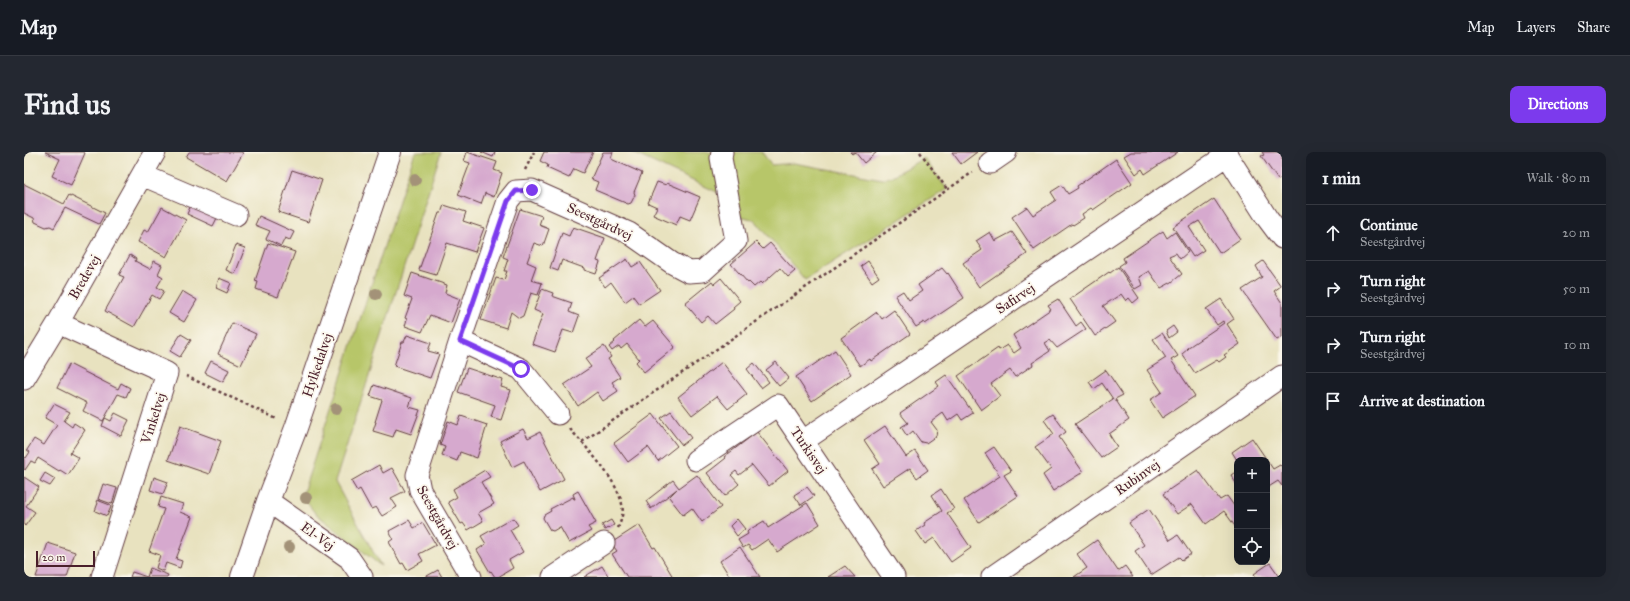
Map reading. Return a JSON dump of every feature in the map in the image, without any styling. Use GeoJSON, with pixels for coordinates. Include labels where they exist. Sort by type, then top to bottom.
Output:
{"type":"FeatureCollection","features":[{"type":"Feature","properties":{"kind":"street","name":"Bredevej"},"geometry":{"type":"LineString","coordinates":[[24,379],[58,323],[156,152]]}},
{"type":"Feature","properties":{"kind":"street","name":"Hylkedalvej"},"geometry":{"type":"LineString","coordinates":[[242,577],[268,501],[296,428],[390,152]]}},
{"type":"Feature","properties":{"kind":"street","name":"Seestgårdvej"},"geometry":{"type":"LineString","coordinates":[[471,577],[420,490],[417,475],[460,341],[508,201],[516,191],[532,190],[629,233],[672,264],[689,272],[703,271],[736,241],[721,158],[722,152]]}},
{"type":"Feature","properties":{"kind":"street"},"geometry":{"type":"LineString","coordinates":[[1226,154],[1267,218],[1282,238]]}},
{"type":"Feature","properties":{"kind":"street","name":"Safirvej"},"geometry":{"type":"LineString","coordinates":[[804,441],[1226,154]]}},
{"type":"Feature","properties":{"kind":"street"},"geometry":{"type":"LineString","coordinates":[[142,175],[236,215]]}},
{"type":"Feature","properties":{"kind":"street","name":"Vinkelvej"},"geometry":{"type":"LineString","coordinates":[[58,323],[167,374],[102,577]]}},
{"type":"Feature","properties":{"kind":"street"},"geometry":{"type":"LineString","coordinates":[[460,341],[521,369],[558,414]]}},
{"type":"Feature","properties":{"kind":"street","name":"Rubinvej"},"geometry":{"type":"LineString","coordinates":[[992,577],[1282,376]]}},
{"type":"Feature","properties":{"kind":"street","name":"Turkisvej"},"geometry":{"type":"LineString","coordinates":[[696,460],[778,405],[804,441],[894,577]]}},
{"type":"Feature","properties":{"kind":"street","name":"El-Vej"},"geometry":{"type":"LineString","coordinates":[[268,501],[349,558],[362,577]]}},
{"type":"Feature","properties":{"kind":"street"},"geometry":{"type":"LineString","coordinates":[[553,577],[604,543]]}},
{"type":"Feature","properties":{"kind":"path"},"geometry":{"type":"LineString","coordinates":[[920,152],[947,189]]}},
{"type":"Feature","properties":{"kind":"path"},"geometry":{"type":"LineString","coordinates":[[582,442],[983,164],[998,158]]}},
{"type":"Feature","properties":{"kind":"path"},"geometry":{"type":"LineString","coordinates":[[167,374],[179,372],[296,428]]}},
{"type":"Feature","properties":{"kind":"path"},"geometry":{"type":"LineString","coordinates":[[558,414],[582,442],[616,487],[622,506],[622,519],[618,529],[604,543]]}},
{"type":"Feature","properties":{"kind":"green space"},"geometry":{"type":"Polygon","coordinates":[[[415,152],[441,152],[335,482],[381,566],[315,513],[302,496],[415,152]]]}},
{"type":"Feature","properties":{"kind":"green space"},"geometry":{"type":"Polygon","coordinates":[[[631,152],[762,152],[771,165],[794,163],[882,179],[890,177],[924,158],[947,189],[805,280],[755,220],[733,214],[719,193],[631,152]]]}},
{"type":"Feature","properties":{"kind":"building"},"geometry":{"type":"Polygon","coordinates":[[[45,152],[85,153],[71,185],[52,176],[60,159],[45,152]]]}},
{"type":"Feature","properties":{"kind":"building"},"geometry":{"type":"Polygon","coordinates":[[[189,152],[243,153],[227,181],[186,157],[189,152]]]}},
{"type":"Feature","properties":{"kind":"building"},"geometry":{"type":"Polygon","coordinates":[[[467,152],[497,162],[494,170],[502,173],[494,197],[485,193],[481,204],[458,195],[470,163],[464,161],[467,152]]]}},
{"type":"Feature","properties":{"kind":"building"},"geometry":{"type":"Polygon","coordinates":[[[481,152],[495,152],[493,157],[481,152]]]}},
{"type":"Feature","properties":{"kind":"building"},"geometry":{"type":"Polygon","coordinates":[[[544,152],[593,152],[583,173],[574,169],[569,178],[547,168],[548,165],[540,161],[544,152]]]}},
{"type":"Feature","properties":{"kind":"building"},"geometry":{"type":"Polygon","coordinates":[[[603,152],[613,152],[611,159],[642,173],[631,203],[628,204],[595,190],[598,182],[591,179],[603,152]]]}},
{"type":"Feature","properties":{"kind":"building"},"geometry":{"type":"Polygon","coordinates":[[[855,152],[877,152],[864,163],[855,152]]]}},
{"type":"Feature","properties":{"kind":"building"},"geometry":{"type":"Polygon","coordinates":[[[952,152],[977,152],[961,164],[952,152]]]}},
{"type":"Feature","properties":{"kind":"building"},"geometry":{"type":"Polygon","coordinates":[[[1131,152],[1178,152],[1145,174],[1142,169],[1136,174],[1124,156],[1131,152]]]}},
{"type":"Feature","properties":{"kind":"building"},"geometry":{"type":"Polygon","coordinates":[[[1262,152],[1282,152],[1282,178],[1278,180],[1261,156],[1264,155],[1262,152]]]}},
{"type":"Feature","properties":{"kind":"building"},"geometry":{"type":"Polygon","coordinates":[[[1116,159],[1132,183],[1093,210],[1091,208],[1082,214],[1084,218],[1073,225],[1072,224],[1034,250],[1012,217],[1027,207],[1033,215],[1056,200],[1051,192],[1062,185],[1068,194],[1116,159]]]}},
{"type":"Feature","properties":{"kind":"building"},"geometry":{"type":"Polygon","coordinates":[[[292,170],[322,180],[308,222],[278,212],[292,170]]]}},
{"type":"Feature","properties":{"kind":"building"},"geometry":{"type":"Polygon","coordinates":[[[657,182],[666,185],[667,183],[700,197],[690,220],[680,216],[676,225],[653,215],[657,207],[648,203],[657,182]]]}},
{"type":"Feature","properties":{"kind":"building"},"geometry":{"type":"Polygon","coordinates":[[[24,184],[64,204],[69,195],[105,213],[99,224],[65,208],[54,228],[50,226],[46,227],[35,222],[34,218],[24,213],[24,184]]]}},
{"type":"Feature","properties":{"kind":"building"},"geometry":{"type":"Polygon","coordinates":[[[1214,199],[1240,239],[1220,253],[1199,221],[1189,227],[1204,250],[1193,257],[1173,227],[1214,199]]]}},
{"type":"Feature","properties":{"kind":"building"},"geometry":{"type":"Polygon","coordinates":[[[191,205],[217,218],[213,226],[187,214],[191,205]]]}},
{"type":"Feature","properties":{"kind":"building"},"geometry":{"type":"Polygon","coordinates":[[[444,205],[466,212],[463,221],[484,228],[475,252],[447,243],[436,275],[419,270],[439,213],[441,213],[444,205]]]}},
{"type":"Feature","properties":{"kind":"building"},"geometry":{"type":"Polygon","coordinates":[[[162,207],[186,220],[166,257],[138,242],[144,230],[148,232],[162,207]]]}},
{"type":"Feature","properties":{"kind":"building"},"geometry":{"type":"Polygon","coordinates":[[[520,209],[542,216],[539,225],[549,229],[543,246],[534,243],[527,262],[536,266],[531,280],[542,283],[538,295],[531,293],[523,316],[519,318],[511,312],[506,328],[481,320],[496,278],[504,280],[507,271],[504,271],[508,259],[503,257],[520,209]]]}},
{"type":"Feature","properties":{"kind":"building"},"geometry":{"type":"Polygon","coordinates":[[[259,216],[294,232],[290,240],[285,238],[281,246],[266,239],[270,231],[255,225],[259,216]]]}},
{"type":"Feature","properties":{"kind":"building"},"geometry":{"type":"Polygon","coordinates":[[[573,227],[605,238],[597,261],[600,262],[596,274],[562,260],[558,271],[550,268],[562,233],[569,236],[573,227]]]}},
{"type":"Feature","properties":{"kind":"building"},"geometry":{"type":"Polygon","coordinates":[[[1163,231],[1167,238],[1175,232],[1188,252],[1180,259],[1176,253],[1169,256],[1182,274],[1161,288],[1149,271],[1139,277],[1142,285],[1135,289],[1119,266],[1125,262],[1123,258],[1163,231]]]}},
{"type":"Feature","properties":{"kind":"building"},"geometry":{"type":"Polygon","coordinates":[[[990,232],[995,241],[1012,232],[1027,254],[979,287],[963,263],[982,250],[976,241],[990,232]]]}},
{"type":"Feature","properties":{"kind":"building"},"geometry":{"type":"Polygon","coordinates":[[[756,242],[763,249],[770,243],[795,271],[788,277],[780,268],[762,284],[760,282],[754,287],[749,282],[748,283],[731,264],[756,242]]]}},
{"type":"Feature","properties":{"kind":"building"},"geometry":{"type":"Polygon","coordinates":[[[268,243],[295,252],[278,297],[256,289],[258,282],[255,281],[268,243]]]}},
{"type":"Feature","properties":{"kind":"building"},"geometry":{"type":"Polygon","coordinates":[[[236,245],[245,248],[235,274],[226,270],[236,245]]]}},
{"type":"Feature","properties":{"kind":"building"},"geometry":{"type":"Polygon","coordinates":[[[130,255],[136,259],[135,261],[150,269],[154,261],[162,265],[158,274],[163,277],[157,287],[164,291],[159,299],[152,295],[134,327],[105,311],[124,277],[119,275],[130,255]]]}},
{"type":"Feature","properties":{"kind":"building"},"geometry":{"type":"Polygon","coordinates":[[[627,259],[632,267],[640,262],[660,290],[639,304],[633,296],[625,302],[611,282],[605,287],[599,278],[627,259]]]}},
{"type":"Feature","properties":{"kind":"building"},"geometry":{"type":"Polygon","coordinates":[[[868,261],[879,277],[872,282],[861,266],[868,261]]]}},
{"type":"Feature","properties":{"kind":"building"},"geometry":{"type":"Polygon","coordinates":[[[1263,261],[1281,286],[1274,291],[1282,303],[1282,337],[1277,340],[1242,290],[1262,277],[1256,266],[1263,261]]]}},
{"type":"Feature","properties":{"kind":"building"},"geometry":{"type":"Polygon","coordinates":[[[1118,267],[1139,298],[1133,303],[1129,298],[1126,301],[1121,294],[1103,306],[1115,322],[1095,336],[1070,299],[1118,267]]]}},
{"type":"Feature","properties":{"kind":"building"},"geometry":{"type":"Polygon","coordinates":[[[942,268],[947,274],[948,273],[964,298],[925,324],[924,322],[916,327],[895,296],[903,291],[909,300],[922,291],[918,285],[942,268]]]}},
{"type":"Feature","properties":{"kind":"building"},"geometry":{"type":"Polygon","coordinates":[[[412,273],[447,285],[445,293],[460,299],[451,323],[430,315],[422,332],[405,326],[407,319],[405,318],[412,299],[404,296],[412,273]]]}},
{"type":"Feature","properties":{"kind":"building"},"geometry":{"type":"Polygon","coordinates":[[[219,278],[231,283],[227,293],[216,288],[219,278]]]}},
{"type":"Feature","properties":{"kind":"building"},"geometry":{"type":"Polygon","coordinates":[[[721,278],[740,301],[733,307],[734,309],[715,324],[708,316],[701,322],[685,303],[712,281],[714,284],[721,278]]]}},
{"type":"Feature","properties":{"kind":"building"},"geometry":{"type":"Polygon","coordinates":[[[542,289],[553,293],[552,296],[572,303],[569,312],[579,316],[573,333],[563,330],[555,352],[532,344],[543,314],[534,310],[542,289]]]}},
{"type":"Feature","properties":{"kind":"building"},"geometry":{"type":"Polygon","coordinates":[[[182,291],[197,300],[184,322],[169,313],[182,291]]]}},
{"type":"Feature","properties":{"kind":"building"},"geometry":{"type":"Polygon","coordinates":[[[1058,299],[1076,326],[1081,322],[1086,329],[1057,348],[1050,340],[1045,343],[1050,351],[1032,363],[1033,365],[1015,377],[1010,370],[991,384],[1000,396],[981,410],[958,376],[998,348],[999,350],[1007,345],[1014,353],[1021,348],[1013,335],[1051,309],[1048,305],[1058,299]]]}},
{"type":"Feature","properties":{"kind":"building"},"geometry":{"type":"Polygon","coordinates":[[[1221,299],[1234,319],[1227,324],[1240,344],[1224,355],[1226,357],[1219,362],[1217,360],[1195,373],[1182,354],[1188,349],[1187,348],[1224,323],[1223,321],[1217,325],[1206,309],[1221,299]]]}},
{"type":"Feature","properties":{"kind":"building"},"geometry":{"type":"Polygon","coordinates":[[[894,310],[910,334],[871,361],[870,359],[860,366],[841,338],[877,312],[882,319],[894,310]]]}},
{"type":"Feature","properties":{"kind":"building"},"geometry":{"type":"Polygon","coordinates":[[[639,320],[645,327],[653,321],[675,347],[644,372],[636,362],[639,359],[627,344],[621,349],[619,346],[612,351],[609,347],[639,320]]]}},
{"type":"Feature","properties":{"kind":"building"},"geometry":{"type":"Polygon","coordinates":[[[232,323],[256,334],[241,365],[218,354],[232,323]]]}},
{"type":"Feature","properties":{"kind":"building"},"geometry":{"type":"Polygon","coordinates":[[[1173,326],[1177,332],[1169,338],[1166,331],[1173,326]]]}},
{"type":"Feature","properties":{"kind":"building"},"geometry":{"type":"Polygon","coordinates":[[[1162,333],[1178,356],[1171,360],[1195,396],[1162,418],[1150,400],[1162,392],[1147,370],[1166,358],[1153,339],[1162,333]]]}},
{"type":"Feature","properties":{"kind":"building"},"geometry":{"type":"Polygon","coordinates":[[[181,334],[191,340],[180,357],[170,351],[181,334]]]}},
{"type":"Feature","properties":{"kind":"building"},"geometry":{"type":"Polygon","coordinates":[[[407,335],[431,343],[428,351],[439,354],[430,378],[394,366],[402,342],[404,342],[407,335]]]}},
{"type":"Feature","properties":{"kind":"building"},"geometry":{"type":"Polygon","coordinates":[[[604,346],[611,357],[608,359],[620,377],[612,382],[618,391],[603,401],[597,392],[578,406],[564,385],[591,367],[585,359],[604,346]]]}},
{"type":"Feature","properties":{"kind":"building"},"geometry":{"type":"Polygon","coordinates":[[[835,350],[851,374],[812,401],[796,377],[835,350]]]}},
{"type":"Feature","properties":{"kind":"building"},"geometry":{"type":"Polygon","coordinates":[[[211,361],[229,370],[223,382],[205,373],[211,361]]]}},
{"type":"Feature","properties":{"kind":"building"},"geometry":{"type":"Polygon","coordinates":[[[722,362],[747,394],[728,409],[717,396],[692,415],[678,397],[722,362]]]}},
{"type":"Feature","properties":{"kind":"building"},"geometry":{"type":"Polygon","coordinates":[[[776,362],[789,378],[779,386],[766,370],[776,362]]]}},
{"type":"Feature","properties":{"kind":"building"},"geometry":{"type":"Polygon","coordinates":[[[754,363],[769,382],[761,388],[747,369],[754,363]]]}},
{"type":"Feature","properties":{"kind":"building"},"geometry":{"type":"Polygon","coordinates":[[[69,364],[118,389],[121,383],[130,388],[126,397],[118,394],[103,421],[83,411],[87,403],[57,388],[69,364]]]}},
{"type":"Feature","properties":{"kind":"building"},"geometry":{"type":"Polygon","coordinates":[[[467,368],[503,380],[501,387],[511,390],[501,420],[491,417],[495,405],[458,392],[467,368]]]}},
{"type":"Feature","properties":{"kind":"building"},"geometry":{"type":"Polygon","coordinates":[[[1106,370],[1123,395],[1115,399],[1129,420],[1109,434],[1117,447],[1101,458],[1075,424],[1113,399],[1102,383],[1094,389],[1089,382],[1106,370]]]}},
{"type":"Feature","properties":{"kind":"building"},"geometry":{"type":"Polygon","coordinates":[[[946,375],[973,413],[962,420],[958,414],[948,421],[943,413],[931,422],[937,430],[936,436],[926,443],[921,442],[913,431],[907,436],[901,427],[908,423],[900,413],[939,386],[936,382],[946,375]]]}},
{"type":"Feature","properties":{"kind":"building"},"geometry":{"type":"Polygon","coordinates":[[[374,385],[412,398],[409,407],[420,410],[411,434],[396,429],[393,437],[373,431],[382,400],[370,396],[374,385]]]}},
{"type":"Feature","properties":{"kind":"building"},"geometry":{"type":"Polygon","coordinates":[[[54,404],[70,412],[64,421],[72,427],[74,423],[85,430],[70,453],[79,458],[68,475],[38,458],[35,463],[31,461],[25,470],[24,469],[24,457],[26,458],[30,452],[27,450],[34,439],[44,445],[57,425],[45,418],[54,404]]]}},
{"type":"Feature","properties":{"kind":"building"},"geometry":{"type":"Polygon","coordinates":[[[671,411],[691,438],[682,445],[661,418],[671,411]]]}},
{"type":"Feature","properties":{"kind":"building"},"geometry":{"type":"Polygon","coordinates":[[[115,413],[129,420],[121,436],[102,426],[105,418],[111,421],[115,413]]]}},
{"type":"Feature","properties":{"kind":"building"},"geometry":{"type":"Polygon","coordinates":[[[653,414],[677,446],[658,461],[648,447],[628,462],[614,443],[653,414]]]}},
{"type":"Feature","properties":{"kind":"building"},"geometry":{"type":"Polygon","coordinates":[[[1053,414],[1066,432],[1059,437],[1083,472],[1053,491],[1043,475],[1051,469],[1035,447],[1054,434],[1044,420],[1053,414]]]}},
{"type":"Feature","properties":{"kind":"building"},"geometry":{"type":"Polygon","coordinates":[[[461,416],[487,425],[477,458],[460,452],[457,461],[442,455],[445,447],[440,445],[448,421],[458,425],[461,416]]]}},
{"type":"Feature","properties":{"kind":"building"},"geometry":{"type":"Polygon","coordinates":[[[180,426],[221,441],[209,474],[168,460],[180,426]]]}},
{"type":"Feature","properties":{"kind":"building"},"geometry":{"type":"Polygon","coordinates":[[[885,426],[906,457],[915,451],[928,470],[917,478],[910,468],[883,486],[872,469],[880,464],[864,440],[885,426]]]}},
{"type":"Feature","properties":{"kind":"building"},"geometry":{"type":"Polygon","coordinates":[[[523,429],[528,438],[540,432],[564,479],[540,492],[524,461],[512,467],[500,441],[523,429]]]}},
{"type":"Feature","properties":{"kind":"building"},"geometry":{"type":"Polygon","coordinates":[[[757,432],[788,471],[769,486],[752,465],[739,475],[736,471],[731,475],[739,484],[725,496],[707,473],[726,458],[724,457],[757,432]]]}},
{"type":"Feature","properties":{"kind":"building"},"geometry":{"type":"Polygon","coordinates":[[[1252,438],[1265,457],[1235,457],[1232,452],[1252,438]]]}},
{"type":"Feature","properties":{"kind":"building"},"geometry":{"type":"Polygon","coordinates":[[[994,447],[1011,471],[1004,475],[1018,496],[979,522],[964,500],[1000,476],[985,453],[994,447]]]}},
{"type":"Feature","properties":{"kind":"building"},"geometry":{"type":"Polygon","coordinates":[[[1270,464],[1273,469],[1280,465],[1282,467],[1282,486],[1278,481],[1270,486],[1270,464]]]}},
{"type":"Feature","properties":{"kind":"building"},"geometry":{"type":"Polygon","coordinates":[[[379,465],[383,473],[392,468],[405,491],[391,498],[397,507],[382,516],[376,507],[371,509],[360,489],[357,491],[351,481],[379,465]]]}},
{"type":"Feature","properties":{"kind":"building"},"geometry":{"type":"Polygon","coordinates":[[[485,470],[490,477],[481,482],[494,504],[478,513],[483,521],[468,530],[463,523],[461,524],[448,502],[457,497],[453,489],[485,470]]]}},
{"type":"Feature","properties":{"kind":"building"},"geometry":{"type":"Polygon","coordinates":[[[1198,470],[1220,500],[1227,496],[1234,506],[1234,525],[1224,511],[1206,524],[1192,504],[1177,514],[1163,494],[1198,470]]]}},
{"type":"Feature","properties":{"kind":"building"},"geometry":{"type":"Polygon","coordinates":[[[45,473],[55,479],[50,486],[40,481],[45,473]]]}},
{"type":"Feature","properties":{"kind":"building"},"geometry":{"type":"Polygon","coordinates":[[[1234,473],[1234,480],[1231,475],[1234,473]]]}},
{"type":"Feature","properties":{"kind":"building"},"geometry":{"type":"Polygon","coordinates":[[[697,475],[721,507],[702,522],[692,508],[683,515],[669,497],[677,489],[651,509],[646,501],[673,480],[679,488],[697,475]]]}},
{"type":"Feature","properties":{"kind":"building"},"geometry":{"type":"Polygon","coordinates":[[[24,477],[39,487],[26,506],[35,512],[25,526],[24,525],[24,477]]]}},
{"type":"Feature","properties":{"kind":"building"},"geometry":{"type":"Polygon","coordinates":[[[154,477],[168,482],[163,494],[150,490],[154,477]]]}},
{"type":"Feature","properties":{"kind":"building"},"geometry":{"type":"Polygon","coordinates":[[[103,484],[117,488],[112,504],[98,499],[103,484]]]}},
{"type":"Feature","properties":{"kind":"building"},"geometry":{"type":"Polygon","coordinates":[[[807,487],[814,496],[801,505],[794,495],[807,487]]]}},
{"type":"Feature","properties":{"kind":"building"},"geometry":{"type":"Polygon","coordinates":[[[941,489],[954,509],[947,513],[971,548],[951,562],[934,538],[925,544],[916,531],[925,525],[924,523],[942,511],[932,495],[941,489]]]}},
{"type":"Feature","properties":{"kind":"building"},"geometry":{"type":"Polygon","coordinates":[[[578,491],[596,523],[588,527],[591,531],[569,543],[560,527],[553,531],[550,530],[543,518],[544,515],[551,511],[550,509],[573,497],[575,499],[573,494],[578,491]]]}},
{"type":"Feature","properties":{"kind":"building"},"geometry":{"type":"Polygon","coordinates":[[[161,497],[183,504],[180,512],[192,517],[176,559],[182,561],[180,568],[166,563],[163,571],[156,568],[160,555],[149,551],[164,509],[158,507],[161,497]]]}},
{"type":"Feature","properties":{"kind":"building"},"geometry":{"type":"Polygon","coordinates":[[[97,500],[110,505],[111,507],[107,516],[95,511],[98,503],[96,502],[97,500]]]}},
{"type":"Feature","properties":{"kind":"building"},"geometry":{"type":"Polygon","coordinates":[[[807,503],[820,524],[777,552],[768,539],[752,550],[748,545],[743,548],[738,540],[748,534],[747,532],[749,530],[764,521],[768,528],[807,503]]]}},
{"type":"Feature","properties":{"kind":"building"},"geometry":{"type":"Polygon","coordinates":[[[1149,509],[1170,540],[1178,535],[1191,554],[1182,560],[1179,557],[1151,575],[1135,551],[1144,545],[1129,523],[1149,509]]]}},
{"type":"Feature","properties":{"kind":"building"},"geometry":{"type":"Polygon","coordinates":[[[513,518],[518,525],[510,530],[523,552],[509,560],[513,568],[498,577],[495,577],[491,571],[490,572],[477,550],[486,544],[481,536],[513,518]]]}},
{"type":"Feature","properties":{"kind":"building"},"geometry":{"type":"Polygon","coordinates":[[[737,519],[745,529],[737,536],[730,526],[737,519]]]}},
{"type":"Feature","properties":{"kind":"building"},"geometry":{"type":"Polygon","coordinates":[[[409,520],[414,528],[423,523],[436,545],[419,554],[423,561],[407,570],[403,563],[401,564],[389,542],[393,539],[389,531],[409,520]]]}},
{"type":"Feature","properties":{"kind":"building"},"geometry":{"type":"Polygon","coordinates":[[[611,520],[614,525],[605,530],[602,525],[611,520]]]}},
{"type":"Feature","properties":{"kind":"building"},"geometry":{"type":"Polygon","coordinates":[[[639,525],[653,548],[655,547],[673,577],[627,577],[612,554],[617,551],[611,543],[639,525]]]}},
{"type":"Feature","properties":{"kind":"building"},"geometry":{"type":"Polygon","coordinates":[[[1097,540],[1118,571],[1125,566],[1133,577],[1074,577],[1087,568],[1077,554],[1097,540]]]}},
{"type":"Feature","properties":{"kind":"building"},"geometry":{"type":"Polygon","coordinates":[[[48,543],[75,552],[67,577],[36,577],[48,543]]]}},
{"type":"Feature","properties":{"kind":"building"},"geometry":{"type":"Polygon","coordinates":[[[740,547],[760,577],[730,577],[720,561],[740,547]]]}},
{"type":"Feature","properties":{"kind":"building"},"geometry":{"type":"Polygon","coordinates":[[[1270,563],[1280,577],[1256,577],[1254,574],[1267,565],[1270,565],[1270,563]]]}},
{"type":"Feature","properties":{"kind":"building"},"geometry":{"type":"Polygon","coordinates":[[[602,566],[609,577],[584,577],[602,566]]]}},
{"type":"Feature","properties":{"kind":"building"},"geometry":{"type":"Polygon","coordinates":[[[845,566],[855,577],[828,577],[845,566]]]}},
{"type":"Feature","properties":{"kind":"building"},"geometry":{"type":"Polygon","coordinates":[[[150,568],[168,575],[167,577],[147,577],[150,568]]]}},
{"type":"Feature","properties":{"kind":"building"},"geometry":{"type":"Polygon","coordinates":[[[438,570],[442,577],[425,577],[438,570]]]}},
{"type":"Feature","properties":{"kind":"building"},"geometry":{"type":"Polygon","coordinates":[[[132,572],[147,577],[130,577],[132,572]]]}},
{"type":"Feature","properties":{"kind":"route"},"geometry":{"type":"LineString","coordinates":[[521,369],[460,341],[508,201],[516,191],[532,190]]}}]}
